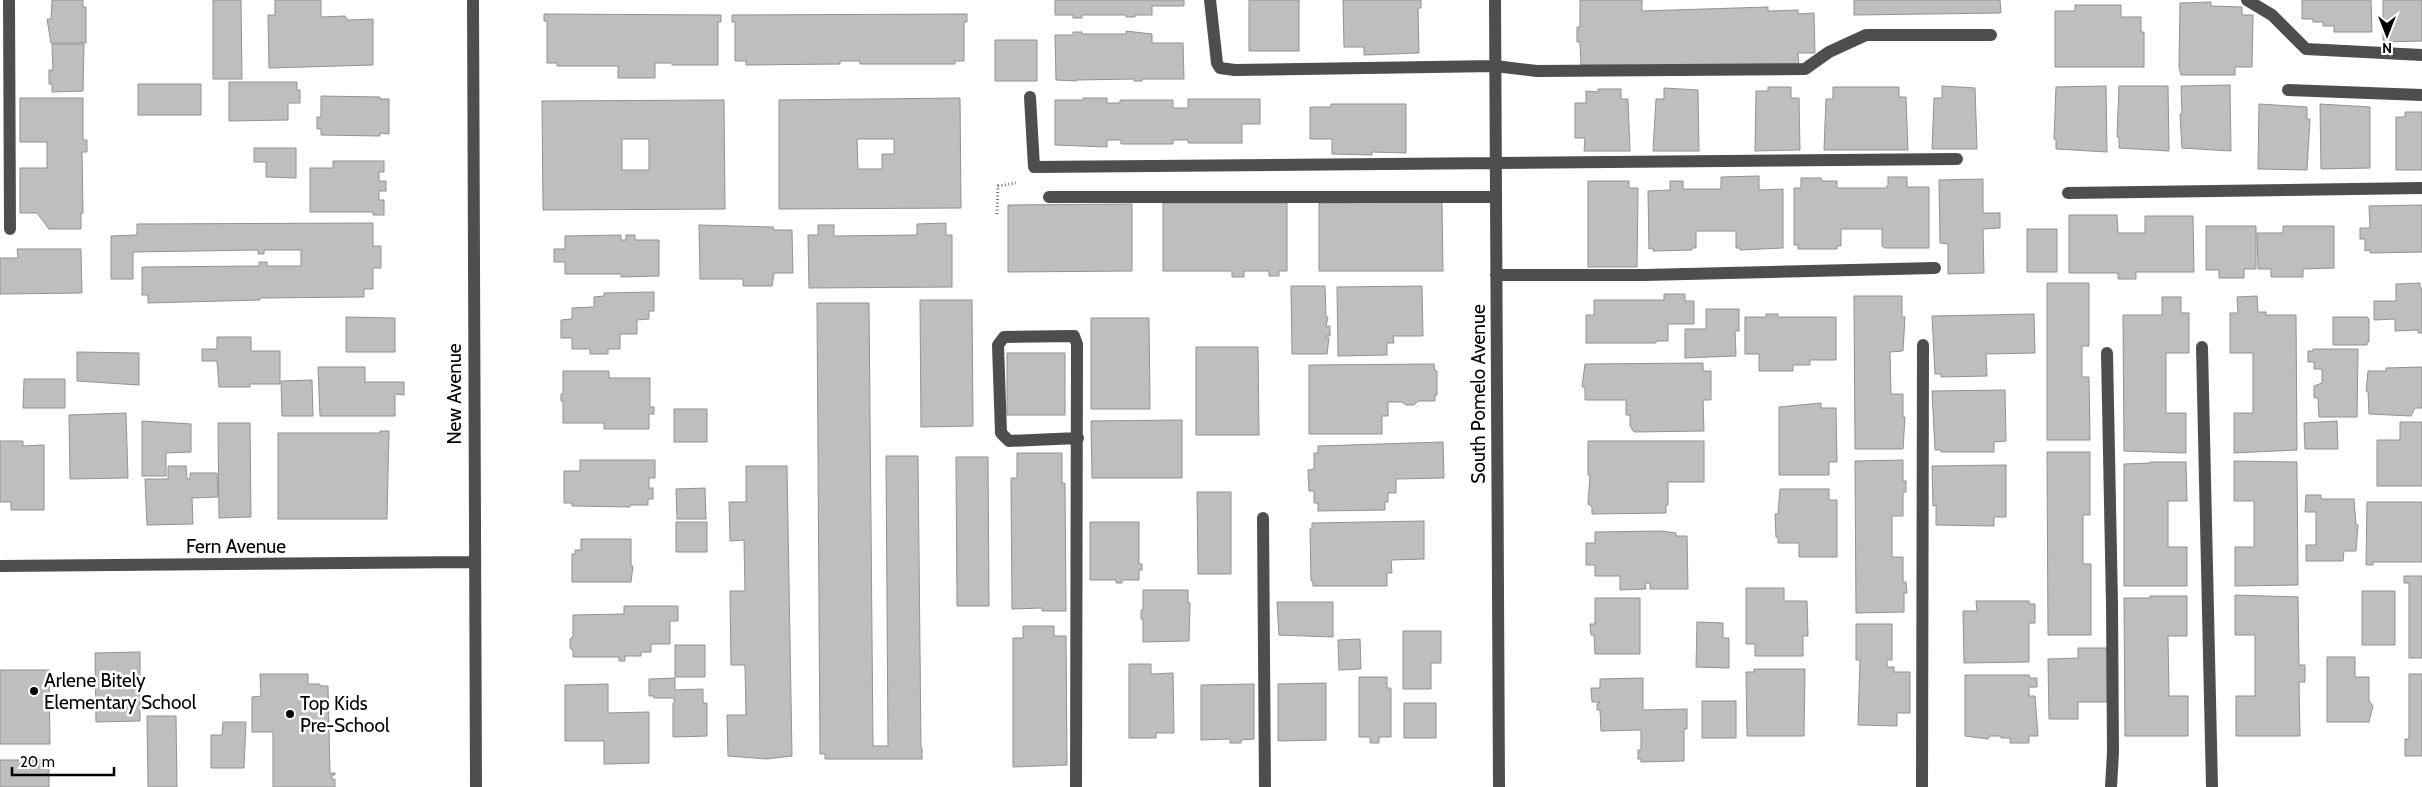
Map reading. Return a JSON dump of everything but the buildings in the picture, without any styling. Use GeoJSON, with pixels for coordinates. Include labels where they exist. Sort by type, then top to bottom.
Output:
{"type":"FeatureCollection","features":[{"type":"Feature","properties":{"kind":"street"},"geometry":{"type":"LineString","coordinates":[[9,0],[10,229]]}},
{"type":"Feature","properties":{"kind":"street","name":"New Avenue"},"geometry":{"type":"LineString","coordinates":[[473,0],[473,562],[476,787]]}},
{"type":"Feature","properties":{"kind":"street"},"geometry":{"type":"LineString","coordinates":[[1210,0],[1217,63],[1220,68],[1235,70],[1495,66],[1537,70],[1805,69],[1829,52],[1866,35],[1991,35]]}},
{"type":"Feature","properties":{"kind":"street","name":"South Pomelo Avenue"},"geometry":{"type":"LineString","coordinates":[[1495,0],[1499,787]]}},
{"type":"Feature","properties":{"kind":"street"},"geometry":{"type":"LineString","coordinates":[[2247,0],[2272,15],[2306,49],[2422,55]]}},
{"type":"Feature","properties":{"kind":"street"},"geometry":{"type":"LineString","coordinates":[[2288,90],[2422,95]]}},
{"type":"Feature","properties":{"kind":"street"},"geometry":{"type":"LineString","coordinates":[[1030,97],[1034,167],[1957,159]]}},
{"type":"Feature","properties":{"kind":"street"},"geometry":{"type":"LineString","coordinates":[[2068,193],[2422,188]]}},
{"type":"Feature","properties":{"kind":"street"},"geometry":{"type":"LineString","coordinates":[[1049,197],[1496,197]]}},
{"type":"Feature","properties":{"kind":"street"},"geometry":{"type":"LineString","coordinates":[[1496,275],[1645,275],[1935,268]]}},
{"type":"Feature","properties":{"kind":"street"},"geometry":{"type":"LineString","coordinates":[[1076,787],[1078,438],[1077,344],[1074,336],[1004,337],[998,345],[1000,433],[1009,441],[1078,438]]}},
{"type":"Feature","properties":{"kind":"street"},"geometry":{"type":"LineString","coordinates":[[1922,345],[1922,787]]}},
{"type":"Feature","properties":{"kind":"street"},"geometry":{"type":"LineString","coordinates":[[2202,348],[2212,787]]}},
{"type":"Feature","properties":{"kind":"street"},"geometry":{"type":"LineString","coordinates":[[2107,353],[2112,604],[2113,752],[2111,787]]}},
{"type":"Feature","properties":{"kind":"street"},"geometry":{"type":"LineString","coordinates":[[1263,518],[1265,787]]}},
{"type":"Feature","properties":{"kind":"street","name":"Fern Avenue"},"geometry":{"type":"LineString","coordinates":[[0,566],[473,562]]}},
{"type":"Feature","properties":{"kind":"path"},"geometry":{"type":"LineString","coordinates":[[997,214],[998,186],[1015,182],[1049,197]]}},
{"type":"Feature","properties":{"kind":"place","name":"Arlene Bitely Elementary School"},"geometry":{"type":"Point","coordinates":[34,691]}},
{"type":"Feature","properties":{"kind":"place","name":"Top Kids Pre-School"},"geometry":{"type":"Point","coordinates":[290,714]}}]}
